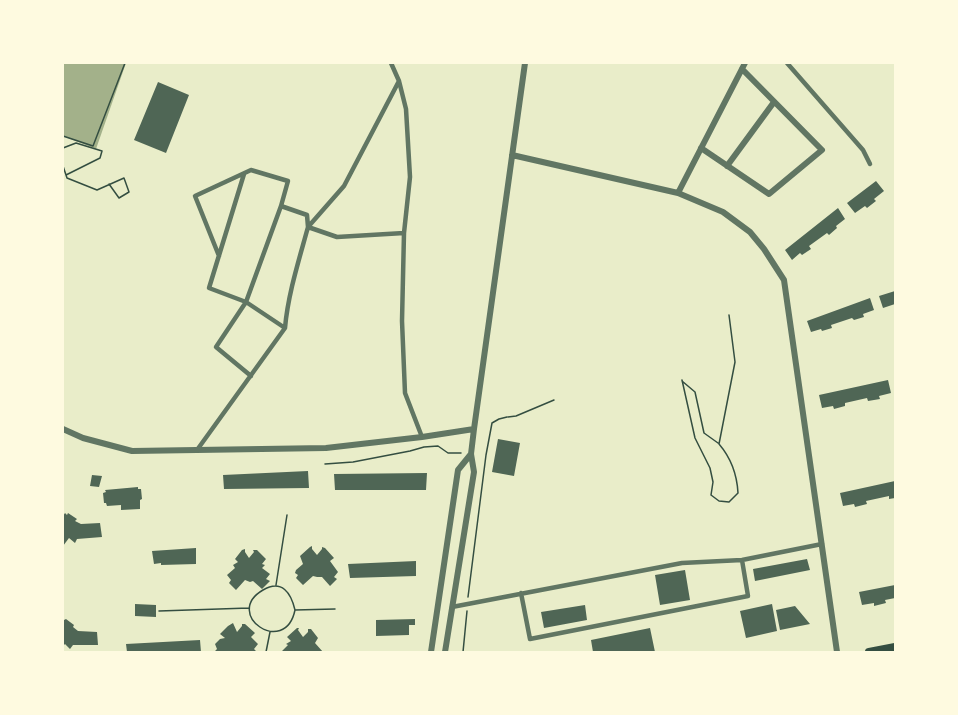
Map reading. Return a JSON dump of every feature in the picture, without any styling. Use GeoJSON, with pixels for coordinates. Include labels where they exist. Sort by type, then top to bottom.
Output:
{"type":"FeatureCollection","features":[{"type":"Feature","properties":{"kind":"main road"},"geometry":{"type":"LineString","coordinates":[[868,652],[895,647]]}},
{"type":"Feature","properties":{"kind":"street"},"geometry":{"type":"LineString","coordinates":[[391,63],[399,81],[406,109],[410,177],[404,233],[402,321],[405,393],[422,437]]}},
{"type":"Feature","properties":{"kind":"street"},"geometry":{"type":"LineString","coordinates":[[444,652],[474,472],[471,454],[474,429],[525,63]]}},
{"type":"Feature","properties":{"kind":"street"},"geometry":{"type":"LineString","coordinates":[[788,63],[863,150],[870,164]]}},
{"type":"Feature","properties":{"kind":"street"},"geometry":{"type":"LineString","coordinates":[[678,193],[701,148],[743,66],[774,102],[822,150],[769,194],[701,148]]}},
{"type":"Feature","properties":{"kind":"street"},"geometry":{"type":"LineString","coordinates":[[308,227],[344,186],[399,81]]}},
{"type":"Feature","properties":{"kind":"street"},"geometry":{"type":"LineString","coordinates":[[727,166],[774,102]]}},
{"type":"Feature","properties":{"kind":"street"},"geometry":{"type":"LineString","coordinates":[[512,155],[678,193],[723,212],[750,232],[764,249],[784,280],[837,652]]}},
{"type":"Feature","properties":{"kind":"street"},"geometry":{"type":"LineString","coordinates":[[219,256],[195,196],[251,170],[288,181],[246,302],[216,348],[251,376]]}},
{"type":"Feature","properties":{"kind":"street"},"geometry":{"type":"LineString","coordinates":[[245,173],[209,288],[246,302],[285,328]]}},
{"type":"Feature","properties":{"kind":"street"},"geometry":{"type":"LineString","coordinates":[[197,450],[285,328],[294,280],[308,227],[307,215],[281,206]]}},
{"type":"Feature","properties":{"kind":"street"},"geometry":{"type":"LineString","coordinates":[[308,227],[337,237],[404,233]]}},
{"type":"Feature","properties":{"kind":"street"},"geometry":{"type":"LineString","coordinates":[[63,429],[83,438],[132,451],[326,448],[474,429]]}},
{"type":"Feature","properties":{"kind":"street"},"geometry":{"type":"LineString","coordinates":[[431,652],[458,470],[471,454]]}},
{"type":"Feature","properties":{"kind":"street"},"geometry":{"type":"LineString","coordinates":[[452,607],[682,563],[742,560],[822,544]]}},
{"type":"Feature","properties":{"kind":"street"},"geometry":{"type":"LineString","coordinates":[[521,593],[530,639],[748,596],[742,560]]}},
{"type":"Feature","properties":{"kind":"path"},"geometry":{"type":"LineString","coordinates":[[63,136],[93,146],[125,63]]}},
{"type":"Feature","properties":{"kind":"path"},"geometry":{"type":"LineString","coordinates":[[63,147],[76,143],[102,151],[100,158],[66,175]]}},
{"type":"Feature","properties":{"kind":"path"},"geometry":{"type":"LineString","coordinates":[[63,166],[67,178],[97,190],[124,177],[129,192],[119,198],[110,184]]}},
{"type":"Feature","properties":{"kind":"path"},"geometry":{"type":"LineString","coordinates":[[719,444],[735,362],[729,315]]}},
{"type":"Feature","properties":{"kind":"path"},"geometry":{"type":"LineString","coordinates":[[682,380],[695,392],[704,433],[719,444],[727,453],[737,477],[738,493],[729,502],[719,501],[711,495],[712,475],[695,438],[682,380]]}},
{"type":"Feature","properties":{"kind":"path"},"geometry":{"type":"LineString","coordinates":[[499,419],[516,416],[554,400]]}},
{"type":"Feature","properties":{"kind":"path"},"geometry":{"type":"LineString","coordinates":[[463,652],[486,455],[492,423],[507,417]]}},
{"type":"Feature","properties":{"kind":"path"},"geometry":{"type":"LineString","coordinates":[[325,464],[353,462],[438,446],[448,453],[471,454]]}},
{"type":"Feature","properties":{"kind":"path"},"geometry":{"type":"LineString","coordinates":[[276,586],[287,515]]}},
{"type":"Feature","properties":{"kind":"path"},"geometry":{"type":"LineString","coordinates":[[276,586],[289,593],[296,610],[292,620],[283,629],[270,631],[255,624],[250,616],[250,608],[258,593],[268,587],[276,586]]}},
{"type":"Feature","properties":{"kind":"path"},"geometry":{"type":"LineString","coordinates":[[159,611],[250,608]]}},
{"type":"Feature","properties":{"kind":"path"},"geometry":{"type":"LineString","coordinates":[[296,610],[335,609]]}},
{"type":"Feature","properties":{"kind":"path"},"geometry":{"type":"LineString","coordinates":[[266,652],[270,631]]}},
{"type":"Feature","properties":{"kind":"shaded area"},"geometry":{"type":"Polygon","coordinates":[[[63,63],[126,63],[96,149],[63,136],[63,63]]]}},
{"type":"Feature","properties":{"kind":"building"},"geometry":{"type":"Polygon","coordinates":[[[158,82],[189,95],[166,153],[134,140],[158,82]]]}},
{"type":"Feature","properties":{"kind":"building"},"geometry":{"type":"Polygon","coordinates":[[[876,181],[884,191],[867,208],[865,206],[855,213],[847,203],[876,181]]]}},
{"type":"Feature","properties":{"kind":"building"},"geometry":{"type":"Polygon","coordinates":[[[838,208],[845,219],[829,235],[827,233],[809,246],[811,249],[802,255],[800,253],[792,260],[785,250],[838,208]]]}},
{"type":"Feature","properties":{"kind":"building"},"geometry":{"type":"Polygon","coordinates":[[[895,291],[895,304],[883,308],[879,296],[895,291]]]}},
{"type":"Feature","properties":{"kind":"building"},"geometry":{"type":"Polygon","coordinates":[[[870,298],[874,310],[863,314],[864,317],[854,320],[852,318],[831,325],[832,328],[811,332],[807,321],[870,298]]]}},
{"type":"Feature","properties":{"kind":"building"},"geometry":{"type":"Polygon","coordinates":[[[888,380],[891,393],[879,396],[880,399],[868,401],[867,398],[845,403],[845,406],[834,409],[833,406],[822,408],[819,395],[888,380]]]}},
{"type":"Feature","properties":{"kind":"building"},"geometry":{"type":"Polygon","coordinates":[[[498,439],[520,443],[514,476],[492,472],[498,439]]]}},
{"type":"Feature","properties":{"kind":"building"},"geometry":{"type":"Polygon","coordinates":[[[308,471],[309,488],[224,489],[223,475],[308,471]]]}},
{"type":"Feature","properties":{"kind":"building"},"geometry":{"type":"Polygon","coordinates":[[[427,473],[426,490],[335,490],[334,474],[427,473]]]}},
{"type":"Feature","properties":{"kind":"building"},"geometry":{"type":"Polygon","coordinates":[[[92,475],[102,476],[99,487],[90,486],[92,475]]]}},
{"type":"Feature","properties":{"kind":"building"},"geometry":{"type":"Polygon","coordinates":[[[895,481],[895,498],[889,499],[889,496],[866,501],[867,504],[855,507],[854,504],[843,506],[840,493],[895,481]]]}},
{"type":"Feature","properties":{"kind":"building"},"geometry":{"type":"Polygon","coordinates":[[[138,487],[141,489],[142,499],[140,509],[121,510],[121,505],[107,506],[104,503],[105,490],[138,487]]]}},
{"type":"Feature","properties":{"kind":"building"},"geometry":{"type":"Polygon","coordinates":[[[65,513],[77,519],[75,521],[81,524],[100,523],[102,537],[77,539],[75,543],[69,538],[63,546],[63,516],[65,513]]]}},
{"type":"Feature","properties":{"kind":"building"},"geometry":{"type":"Polygon","coordinates":[[[312,546],[317,555],[322,547],[334,558],[330,561],[338,572],[334,577],[337,579],[330,586],[322,577],[313,576],[303,585],[296,578],[298,575],[295,573],[296,570],[303,564],[300,556],[312,546]]]}},
{"type":"Feature","properties":{"kind":"building"},"geometry":{"type":"Polygon","coordinates":[[[196,548],[196,564],[154,564],[152,551],[196,548]]]}},
{"type":"Feature","properties":{"kind":"building"},"geometry":{"type":"Polygon","coordinates":[[[245,549],[249,558],[253,550],[257,550],[266,559],[262,568],[270,574],[266,579],[270,581],[262,589],[253,581],[245,580],[236,590],[229,583],[231,580],[227,575],[235,568],[233,565],[238,562],[235,559],[245,549]]]}},
{"type":"Feature","properties":{"kind":"building"},"geometry":{"type":"Polygon","coordinates":[[[807,559],[810,570],[755,581],[753,569],[807,559]]]}},
{"type":"Feature","properties":{"kind":"building"},"geometry":{"type":"Polygon","coordinates":[[[416,561],[416,576],[350,578],[348,564],[416,561]]]}},
{"type":"Feature","properties":{"kind":"building"},"geometry":{"type":"Polygon","coordinates":[[[685,570],[690,600],[660,605],[655,575],[685,570]]]}},
{"type":"Feature","properties":{"kind":"building"},"geometry":{"type":"Polygon","coordinates":[[[895,585],[895,598],[874,606],[874,603],[862,605],[859,592],[895,585]]]}},
{"type":"Feature","properties":{"kind":"building"},"geometry":{"type":"Polygon","coordinates":[[[135,604],[156,605],[156,617],[135,616],[135,604]]]}},
{"type":"Feature","properties":{"kind":"building"},"geometry":{"type":"Polygon","coordinates":[[[772,604],[777,631],[746,638],[740,611],[772,604]]]}},
{"type":"Feature","properties":{"kind":"building"},"geometry":{"type":"Polygon","coordinates":[[[585,605],[587,620],[544,628],[541,612],[585,605]]]}},
{"type":"Feature","properties":{"kind":"building"},"geometry":{"type":"Polygon","coordinates":[[[795,606],[810,624],[780,630],[776,610],[795,606]]]}},
{"type":"Feature","properties":{"kind":"building"},"geometry":{"type":"Polygon","coordinates":[[[63,619],[74,625],[73,627],[78,631],[97,632],[98,645],[73,645],[70,649],[65,644],[63,646],[63,619]]]}},
{"type":"Feature","properties":{"kind":"building"},"geometry":{"type":"Polygon","coordinates":[[[415,619],[415,625],[409,625],[409,635],[376,636],[376,620],[415,619]]]}},
{"type":"Feature","properties":{"kind":"building"},"geometry":{"type":"Polygon","coordinates":[[[233,623],[237,632],[242,624],[245,624],[255,633],[251,637],[258,644],[254,649],[257,652],[214,652],[217,649],[215,644],[225,638],[220,634],[233,623]]]}},
{"type":"Feature","properties":{"kind":"building"},"geometry":{"type":"Polygon","coordinates":[[[297,628],[303,637],[308,629],[311,629],[318,638],[315,643],[323,652],[281,652],[291,641],[287,637],[297,628]]]}},
{"type":"Feature","properties":{"kind":"building"},"geometry":{"type":"Polygon","coordinates":[[[650,628],[655,652],[593,652],[591,640],[650,628]]]}},
{"type":"Feature","properties":{"kind":"building"},"geometry":{"type":"Polygon","coordinates":[[[200,640],[201,652],[127,652],[126,644],[200,640]]]}}]}
